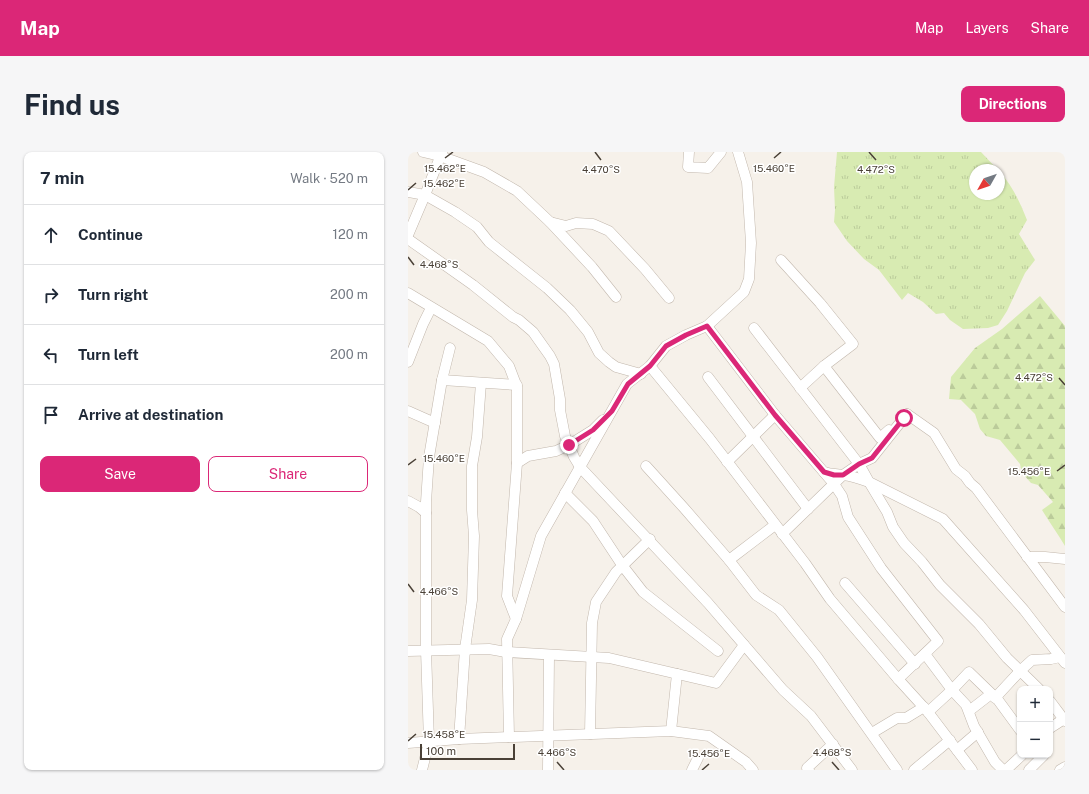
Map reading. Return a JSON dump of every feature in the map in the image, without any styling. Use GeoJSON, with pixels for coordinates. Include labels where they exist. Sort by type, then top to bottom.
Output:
{"type":"FeatureCollection","features":[{"type":"Feature","properties":{"kind":"street"},"geometry":{"type":"LineString","coordinates":[[423,152],[441,154],[484,172],[517,191],[550,222],[592,267],[616,297]]}},
{"type":"Feature","properties":{"kind":"street"},"geometry":{"type":"LineString","coordinates":[[689,152],[688,167],[708,168],[721,152]]}},
{"type":"Feature","properties":{"kind":"street"},"geometry":{"type":"LineString","coordinates":[[509,737],[506,652],[507,639],[516,618],[541,536],[628,384],[650,366],[666,346],[707,326],[744,292],[749,279],[751,243],[747,182],[738,152]]}},
{"type":"Feature","properties":{"kind":"street"},"geometry":{"type":"LineString","coordinates":[[408,235],[441,154]]}},
{"type":"Feature","properties":{"kind":"street"},"geometry":{"type":"LineString","coordinates":[[408,192],[425,195],[455,212],[477,227],[489,242],[547,288],[576,316],[588,332],[599,353],[616,367],[640,374]]}},
{"type":"Feature","properties":{"kind":"street"},"geometry":{"type":"LineString","coordinates":[[550,222],[566,226],[576,223],[593,224],[609,231],[641,264],[669,298]]}},
{"type":"Feature","properties":{"kind":"street"},"geometry":{"type":"LineString","coordinates":[[408,239],[473,284],[513,317],[519,320],[537,338],[554,364],[565,436],[580,466],[650,539],[783,690],[811,716],[852,770]]}},
{"type":"Feature","properties":{"kind":"street"},"geometry":{"type":"LineString","coordinates":[[781,260],[820,303],[853,344],[824,366],[800,388]]}},
{"type":"Feature","properties":{"kind":"street"},"geometry":{"type":"LineString","coordinates":[[408,293],[431,308],[488,340],[509,366],[517,385],[517,463],[507,596],[516,618]]}},
{"type":"Feature","properties":{"kind":"street"},"geometry":{"type":"LineString","coordinates":[[408,362],[431,308]]}},
{"type":"Feature","properties":{"kind":"street"},"geometry":{"type":"LineString","coordinates":[[707,326],[775,415],[834,484],[842,496],[848,517],[881,568],[938,641],[898,679]]}},
{"type":"Feature","properties":{"kind":"street"},"geometry":{"type":"LineString","coordinates":[[754,328],[859,464],[887,512],[893,527],[904,543],[922,562],[940,585],[979,624],[1007,658],[1036,686]]}},
{"type":"Feature","properties":{"kind":"street"},"geometry":{"type":"LineString","coordinates":[[422,770],[429,742],[426,650],[426,513],[429,457],[442,380],[450,348]]}},
{"type":"Feature","properties":{"kind":"street"},"geometry":{"type":"LineString","coordinates":[[650,366],[805,563],[830,600],[926,710],[972,770]]}},
{"type":"Feature","properties":{"kind":"street"},"geometry":{"type":"LineString","coordinates":[[824,366],[880,438],[907,414]]}},
{"type":"Feature","properties":{"kind":"street"},"geometry":{"type":"LineString","coordinates":[[708,377],[808,509]]}},
{"type":"Feature","properties":{"kind":"street"},"geometry":{"type":"LineString","coordinates":[[442,380],[517,385]]}},
{"type":"Feature","properties":{"kind":"street"},"geometry":{"type":"LineString","coordinates":[[459,739],[465,649],[472,600],[474,536],[472,510],[472,466],[477,437],[481,383]]}},
{"type":"Feature","properties":{"kind":"street"},"geometry":{"type":"LineString","coordinates":[[408,411],[435,423]]}},
{"type":"Feature","properties":{"kind":"street"},"geometry":{"type":"LineString","coordinates":[[517,463],[528,456],[556,451],[569,445],[593,430],[612,411]]}},
{"type":"Feature","properties":{"kind":"street"},"geometry":{"type":"LineString","coordinates":[[782,534],[843,475],[859,464],[872,458],[907,414]]}},
{"type":"Feature","properties":{"kind":"street"},"geometry":{"type":"LineString","coordinates":[[907,414],[934,433],[956,469],[976,488],[1065,607]]}},
{"type":"Feature","properties":{"kind":"street"},"geometry":{"type":"LineString","coordinates":[[727,462],[775,415]]}},
{"type":"Feature","properties":{"kind":"street"},"geometry":{"type":"LineString","coordinates":[[646,466],[729,560],[756,595],[779,610],[817,657],[897,770]]}},
{"type":"Feature","properties":{"kind":"street"},"geometry":{"type":"LineString","coordinates":[[824,472],[869,482],[943,519],[1024,610],[1063,660]]}},
{"type":"Feature","properties":{"kind":"street"},"geometry":{"type":"LineString","coordinates":[[565,493],[593,521],[622,566],[643,592],[718,651]]}},
{"type":"Feature","properties":{"kind":"street"},"geometry":{"type":"LineString","coordinates":[[408,501],[426,513]]}},
{"type":"Feature","properties":{"kind":"street"},"geometry":{"type":"LineString","coordinates":[[729,560],[775,525]]}},
{"type":"Feature","properties":{"kind":"street"},"geometry":{"type":"LineString","coordinates":[[590,734],[592,624],[596,602],[622,566],[650,539]]}},
{"type":"Feature","properties":{"kind":"street"},"geometry":{"type":"LineString","coordinates":[[1027,557],[1065,558]]}},
{"type":"Feature","properties":{"kind":"street"},"geometry":{"type":"LineString","coordinates":[[845,583],[915,664]]}},
{"type":"Feature","properties":{"kind":"street"},"geometry":{"type":"LineString","coordinates":[[408,651],[489,649],[506,652],[609,658],[716,683],[744,645]]}},
{"type":"Feature","properties":{"kind":"street"},"geometry":{"type":"LineString","coordinates":[[925,654],[952,690],[966,705],[978,732],[995,762],[1004,770],[1018,758]]}},
{"type":"Feature","properties":{"kind":"street"},"geometry":{"type":"LineString","coordinates":[[548,770],[549,655]]}},
{"type":"Feature","properties":{"kind":"street"},"geometry":{"type":"LineString","coordinates":[[969,711],[993,696],[1032,660],[1063,660]]}},
{"type":"Feature","properties":{"kind":"street"},"geometry":{"type":"LineString","coordinates":[[872,734],[897,718],[906,718],[926,710],[952,690],[969,672],[993,696],[1017,726]]}},
{"type":"Feature","properties":{"kind":"street"},"geometry":{"type":"LineString","coordinates":[[671,731],[677,674]]}},
{"type":"Feature","properties":{"kind":"street"},"geometry":{"type":"LineString","coordinates":[[1053,704],[1065,708]]}},
{"type":"Feature","properties":{"kind":"street"},"geometry":{"type":"LineString","coordinates":[[1053,705],[1064,720],[1053,726]]}},
{"type":"Feature","properties":{"kind":"street"},"geometry":{"type":"LineString","coordinates":[[408,743],[459,739],[671,731],[709,736],[746,762],[753,770]]}},
{"type":"Feature","properties":{"kind":"street"},"geometry":{"type":"LineString","coordinates":[[957,750],[978,732]]}},
{"type":"Feature","properties":{"kind":"street"},"geometry":{"type":"LineString","coordinates":[[919,768],[950,740]]}},
{"type":"Feature","properties":{"kind":"street"},"geometry":{"type":"LineString","coordinates":[[809,770],[807,768],[833,744]]}},
{"type":"Feature","properties":{"kind":"street"},"geometry":{"type":"LineString","coordinates":[[692,770],[698,758]]}},
{"type":"Feature","properties":{"kind":"street"},"geometry":{"type":"LineString","coordinates":[[1029,770],[1041,758]]}},
{"type":"Feature","properties":{"kind":"street"},"geometry":{"type":"LineString","coordinates":[[1060,770],[1065,766]]}},
{"type":"Feature","properties":{"kind":"green space"},"geometry":{"type":"Polygon","coordinates":[[[837,152],[981,152],[992,164],[969,164],[969,200],[1005,200],[1005,178],[1012,188],[1027,220],[1019,234],[1035,260],[1025,273],[1007,311],[998,325],[988,328],[963,329],[950,320],[944,313],[936,314],[923,302],[908,293],[902,300],[879,270],[864,259],[847,241],[834,222],[834,187],[837,152]]]}},
{"type":"Feature","properties":{"kind":"green space"},"geometry":{"type":"Polygon","coordinates":[[[1040,296],[1065,326],[1065,546],[1042,510],[1053,502],[1038,485],[1031,483],[1022,473],[1020,464],[1000,440],[986,436],[980,429],[975,414],[961,400],[949,399],[951,377],[975,348],[1002,329],[1040,296]]]}},
{"type":"Feature","properties":{"kind":"route"},"geometry":{"type":"LineString","coordinates":[[569,445],[593,430],[612,411],[628,384],[650,366],[666,346],[707,326],[775,415],[824,472],[834,475],[843,475],[859,464],[872,458],[879,452],[907,414],[904,418]]}}]}
